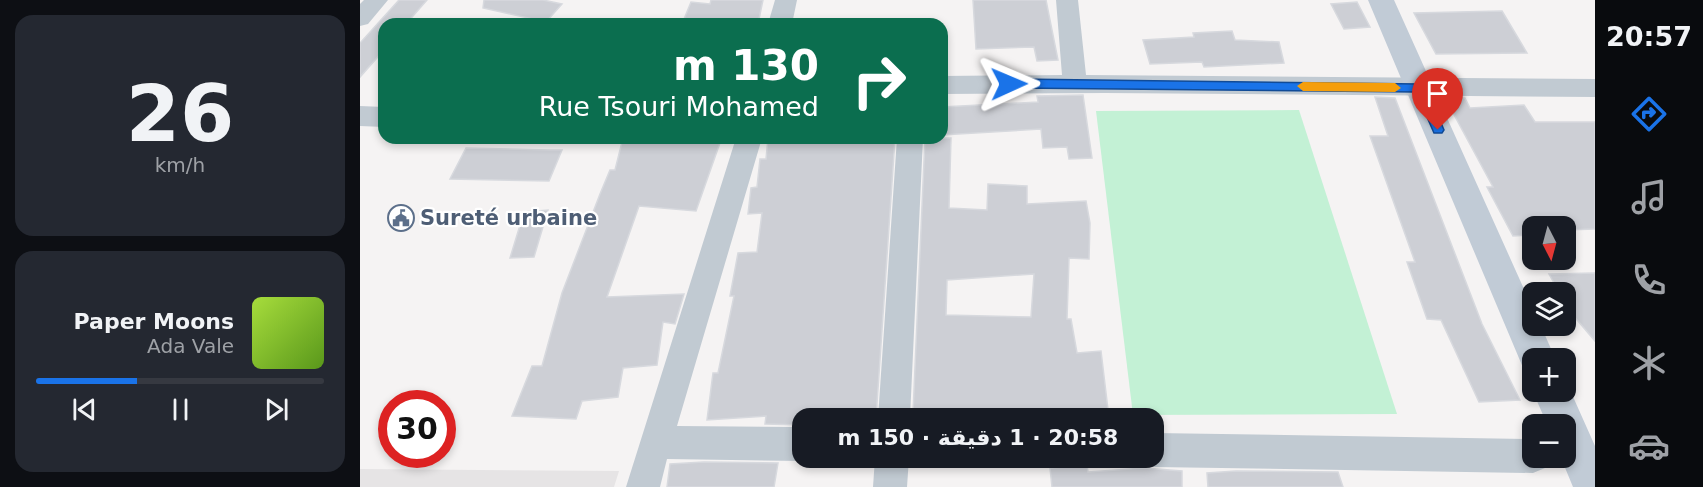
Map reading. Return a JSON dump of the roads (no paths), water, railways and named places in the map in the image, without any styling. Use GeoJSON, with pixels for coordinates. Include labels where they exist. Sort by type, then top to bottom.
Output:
{"type":"FeatureCollection","features":[{"type":"Feature","properties":{"kind":"main road"},"geometry":{"type":"LineString","coordinates":[[1381,0],[1533,348]]}},
{"type":"Feature","properties":{"kind":"main road"},"geometry":{"type":"LineString","coordinates":[[1556,402],[1578,451]]}},
{"type":"Feature","properties":{"kind":"street"},"geometry":{"type":"LineString","coordinates":[[360,18],[377,0]]}},
{"type":"Feature","properties":{"kind":"street"},"geometry":{"type":"LineString","coordinates":[[782,18],[786,0]]}},
{"type":"Feature","properties":{"kind":"street"},"geometry":{"type":"LineString","coordinates":[[1066,0],[1075,83]]}},
{"type":"Feature","properties":{"kind":"street"},"geometry":{"type":"LineString","coordinates":[[948,85],[1075,83],[1595,88]]}},
{"type":"Feature","properties":{"kind":"street"},"geometry":{"type":"LineString","coordinates":[[360,116],[378,117]]}},
{"type":"Feature","properties":{"kind":"street"},"geometry":{"type":"LineString","coordinates":[[643,487],[747,144]]}},
{"type":"Feature","properties":{"kind":"street"},"geometry":{"type":"LineString","coordinates":[[895,408],[910,144]]}},
{"type":"Feature","properties":{"kind":"street"},"geometry":{"type":"LineString","coordinates":[[655,442],[792,444]]}},
{"type":"Feature","properties":{"kind":"street"},"geometry":{"type":"LineString","coordinates":[[1164,450],[1522,456]]}},
{"type":"Feature","properties":{"kind":"street"},"geometry":{"type":"LineString","coordinates":[[890,487],[891,468]]}},
{"type":"Feature","properties":{"kind":"place","name":"Sureté urbaine"},"geometry":{"type":"Point","coordinates":[401,218]}}]}
